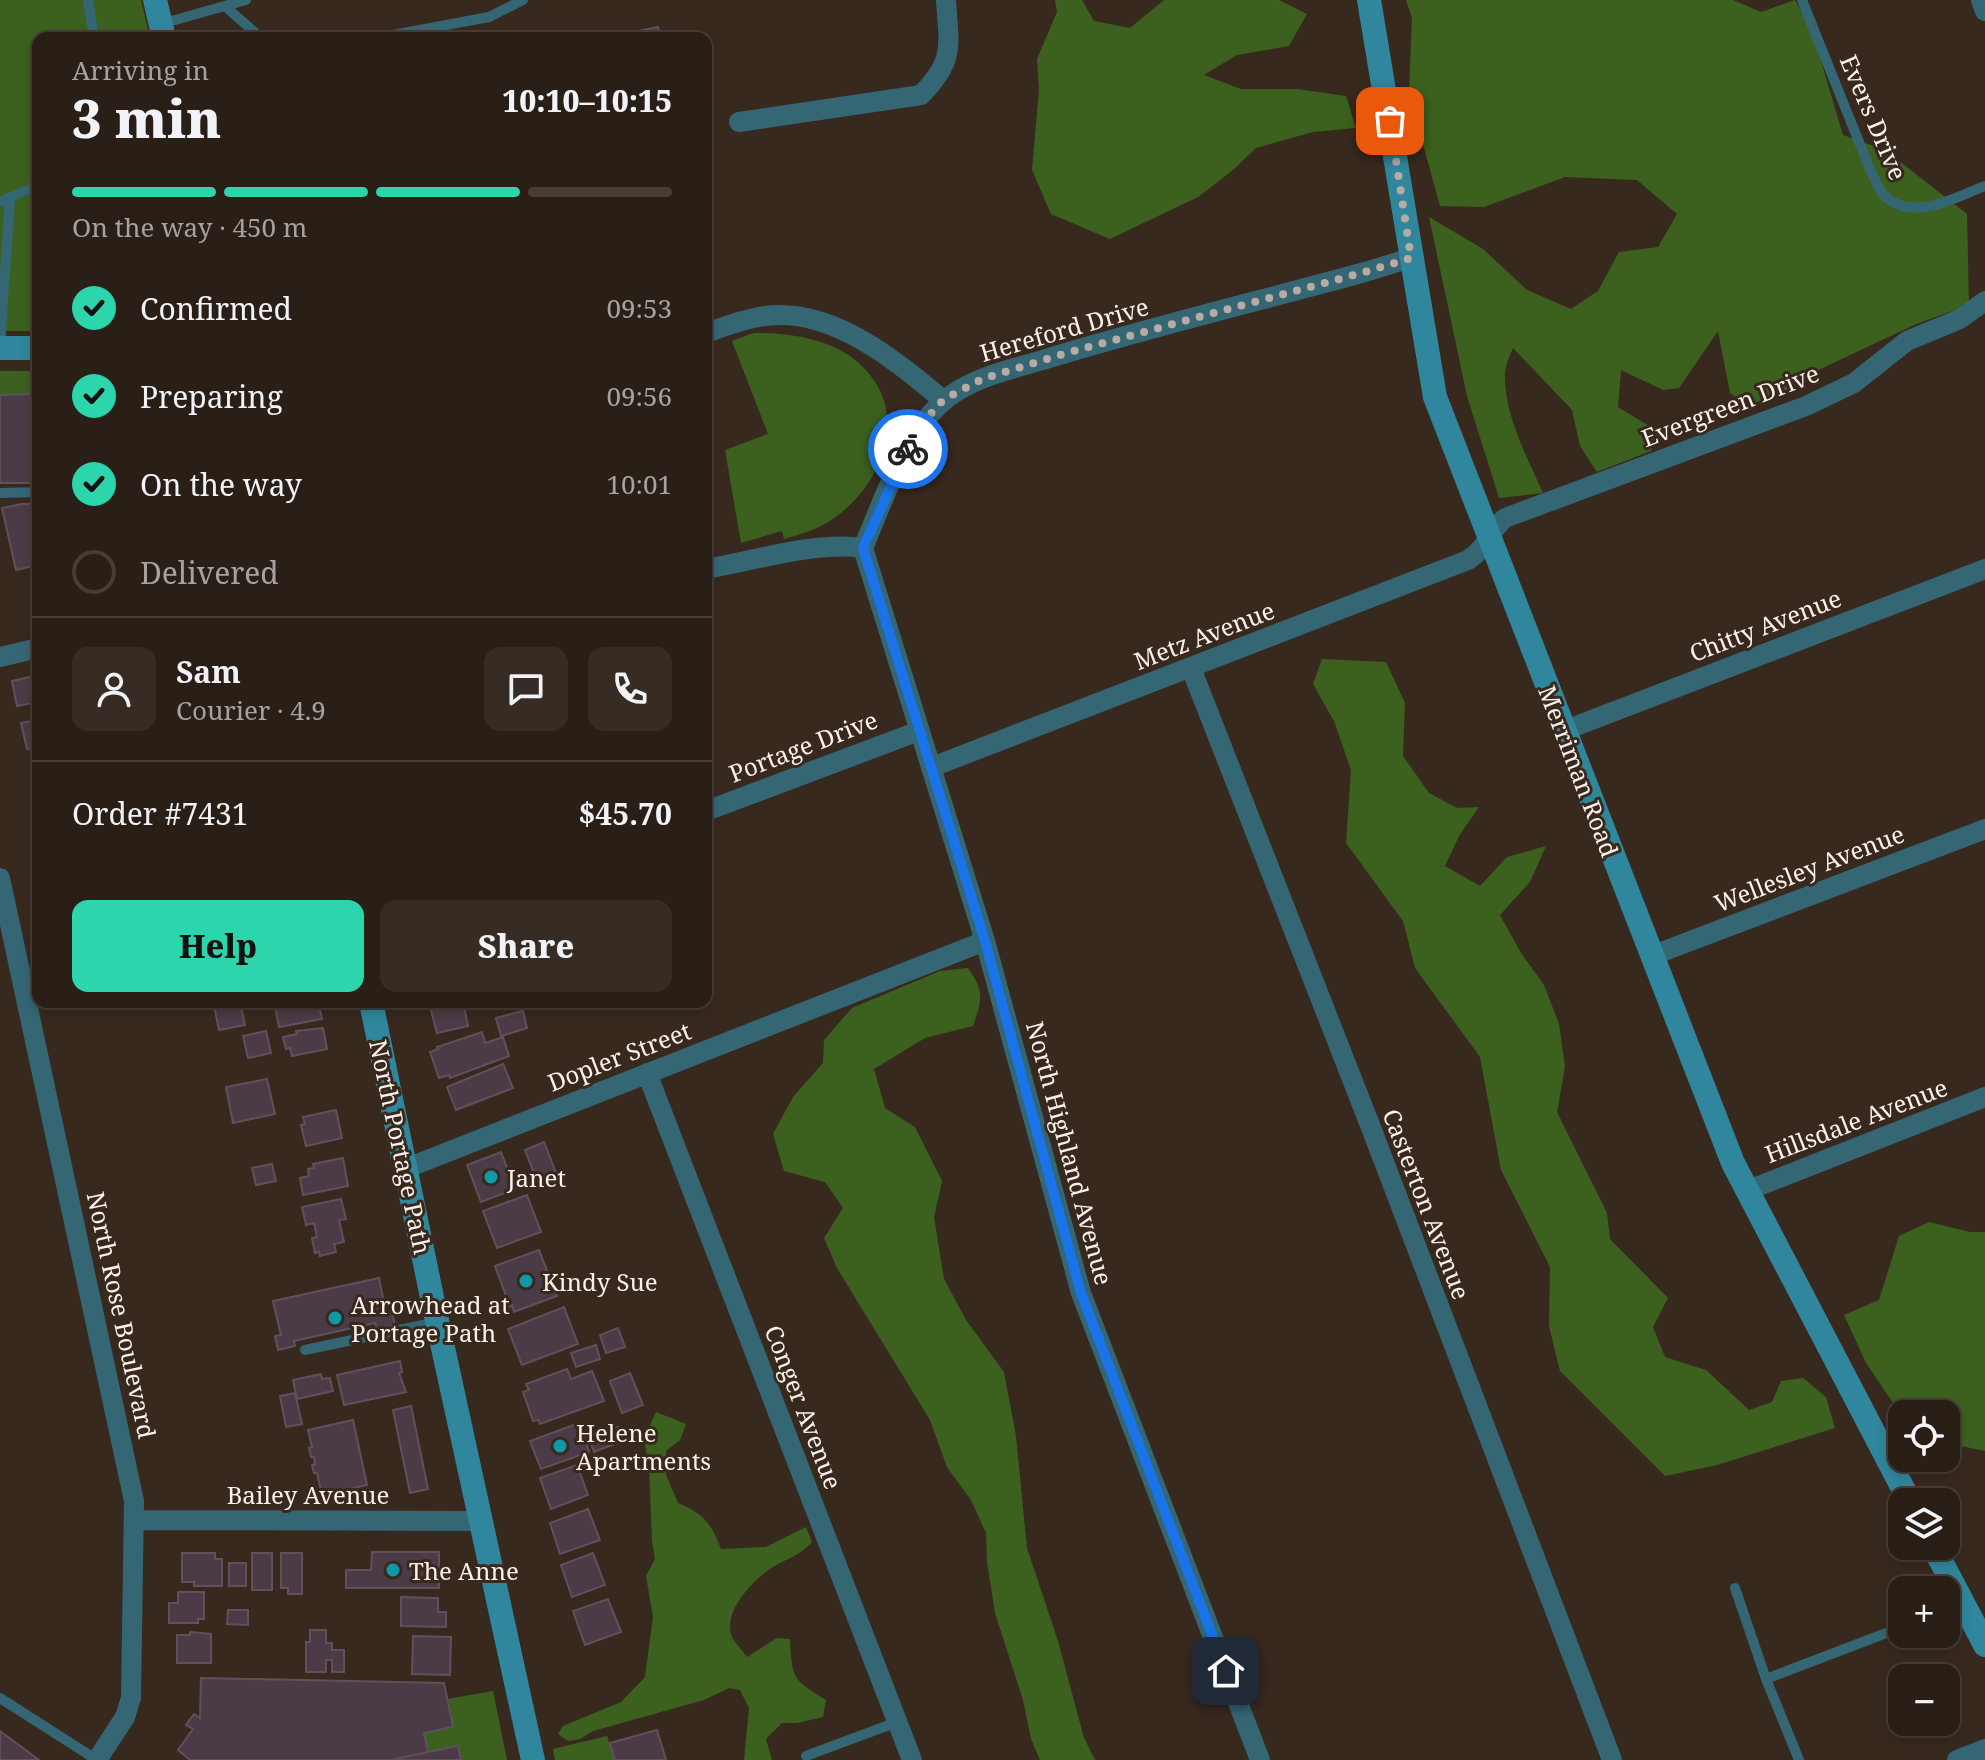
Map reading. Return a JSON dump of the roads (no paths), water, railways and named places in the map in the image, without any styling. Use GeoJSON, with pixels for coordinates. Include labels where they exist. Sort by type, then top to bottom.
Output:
{"type":"FeatureCollection","features":[{"type":"Feature","properties":{"kind":"main road"},"geometry":{"type":"LineString","coordinates":[[155,0],[162,31]]}},
{"type":"Feature","properties":{"kind":"main road","name":"Merriman Road"},"geometry":{"type":"LineString","coordinates":[[1369,0],[1435,397],[1651,956],[1746,1191],[1903,1488]]}},
{"type":"Feature","properties":{"kind":"main road"},"geometry":{"type":"LineString","coordinates":[[0,347],[32,348]]}},
{"type":"Feature","properties":{"kind":"main road","name":"North Portage Path"},"geometry":{"type":"LineString","coordinates":[[372,1008],[533,1760]]}},
{"type":"Feature","properties":{"kind":"main road"},"geometry":{"type":"LineString","coordinates":[[1939,1560],[1959,1605],[1985,1645]]}},
{"type":"Feature","properties":{"kind":"street"},"geometry":{"type":"LineString","coordinates":[[739,122],[921,95],[946,64],[949,43],[946,0]]}},
{"type":"Feature","properties":{"kind":"street"},"geometry":{"type":"LineString","coordinates":[[1981,0],[1985,11]]}},
{"type":"Feature","properties":{"kind":"street","name":"Hereford Drive"},"geometry":{"type":"LineString","coordinates":[[943,400],[982,379],[1070,352],[1411,258]]}},
{"type":"Feature","properties":{"kind":"street","name":"Evergreen Drive"},"geometry":{"type":"LineString","coordinates":[[1489,541],[1494,528],[1505,518],[1806,406],[1854,383],[1907,341],[1960,319],[1985,301]]}},
{"type":"Feature","properties":{"kind":"street"},"geometry":{"type":"LineString","coordinates":[[712,331],[761,316],[792,316],[824,323],[851,334],[943,400],[926,419],[910,445],[863,548],[834,547],[803,551],[712,568]]}},
{"type":"Feature","properties":{"kind":"street","name":"Metz Avenue"},"geometry":{"type":"LineString","coordinates":[[932,767],[1468,560],[1489,541]]}},
{"type":"Feature","properties":{"kind":"street","name":"North Highland Avenue"},"geometry":{"type":"LineString","coordinates":[[863,548],[985,941],[1081,1293],[1260,1760]]}},
{"type":"Feature","properties":{"kind":"street","name":"Chitty Avenue"},"geometry":{"type":"LineString","coordinates":[[1563,731],[1985,569]]}},
{"type":"Feature","properties":{"kind":"street"},"geometry":{"type":"LineString","coordinates":[[0,657],[32,649]]}},
{"type":"Feature","properties":{"kind":"street","name":"Casterton Avenue"},"geometry":{"type":"LineString","coordinates":[[1191,668],[1612,1760]]}},
{"type":"Feature","properties":{"kind":"street","name":"Portage Drive"},"geometry":{"type":"LineString","coordinates":[[712,809],[919,731]]}},
{"type":"Feature","properties":{"kind":"street","name":"Wellesley Avenue"},"geometry":{"type":"LineString","coordinates":[[1651,956],[1985,829]]}},
{"type":"Feature","properties":{"kind":"street","name":"North Rose Boulevard"},"geometry":{"type":"LineString","coordinates":[[0,878],[134,1501],[131,1698],[125,1717],[97,1760]]}},
{"type":"Feature","properties":{"kind":"street","name":"Dopler Street"},"geometry":{"type":"LineString","coordinates":[[407,1168],[985,941]]}},
{"type":"Feature","properties":{"kind":"street","name":"Conger Avenue"},"geometry":{"type":"LineString","coordinates":[[647,1073],[912,1760]]}},
{"type":"Feature","properties":{"kind":"street","name":"Hillsdale Avenue"},"geometry":{"type":"LineString","coordinates":[[1746,1191],[1985,1097]]}},
{"type":"Feature","properties":{"kind":"street","name":"Bailey Avenue"},"geometry":{"type":"LineString","coordinates":[[135,1520],[480,1521]]}},
{"type":"Feature","properties":{"kind":"street"},"geometry":{"type":"LineString","coordinates":[[1957,1760],[1985,1749]]}},
{"type":"Feature","properties":{"kind":"lane"},"geometry":{"type":"LineString","coordinates":[[88,0],[93,32]]}},
{"type":"Feature","properties":{"kind":"lane"},"geometry":{"type":"LineString","coordinates":[[162,31],[246,0]]}},
{"type":"Feature","properties":{"kind":"lane"},"geometry":{"type":"LineString","coordinates":[[409,32],[489,17],[523,0]]}},
{"type":"Feature","properties":{"kind":"lane","name":"Evers Drive"},"geometry":{"type":"LineString","coordinates":[[1802,0],[1882,193],[1891,201],[1916,208],[1928,207],[1985,186]]}},
{"type":"Feature","properties":{"kind":"lane"},"geometry":{"type":"LineString","coordinates":[[226,7],[254,32]]}},
{"type":"Feature","properties":{"kind":"lane"},"geometry":{"type":"LineString","coordinates":[[0,347],[5,200],[32,188]]}},
{"type":"Feature","properties":{"kind":"lane"},"geometry":{"type":"LineString","coordinates":[[0,493],[32,492]]}},
{"type":"Feature","properties":{"kind":"lane"},"geometry":{"type":"LineString","coordinates":[[305,1350],[437,1322]]}},
{"type":"Feature","properties":{"kind":"lane"},"geometry":{"type":"LineString","coordinates":[[1735,1588],[1766,1679],[1799,1760]]}},
{"type":"Feature","properties":{"kind":"lane"},"geometry":{"type":"LineString","coordinates":[[1766,1679],[1888,1632]]}},
{"type":"Feature","properties":{"kind":"lane"},"geometry":{"type":"LineString","coordinates":[[0,1698],[97,1760]]}},
{"type":"Feature","properties":{"kind":"lane"},"geometry":{"type":"LineString","coordinates":[[806,1756],[897,1722]]}},
{"type":"Feature","properties":{"kind":"place","name":"Janet"},"geometry":{"type":"Point","coordinates":[491,1177]}},
{"type":"Feature","properties":{"kind":"place","name":"Kindy Sue"},"geometry":{"type":"Point","coordinates":[526,1281]}},
{"type":"Feature","properties":{"kind":"place","name":"Arrowhead at Portage Path"},"geometry":{"type":"Point","coordinates":[335,1318]}},
{"type":"Feature","properties":{"kind":"place","name":"Helene Apartments"},"geometry":{"type":"Point","coordinates":[560,1446]}},
{"type":"Feature","properties":{"kind":"place","name":"The Anne"},"geometry":{"type":"Point","coordinates":[393,1570]}}]}
